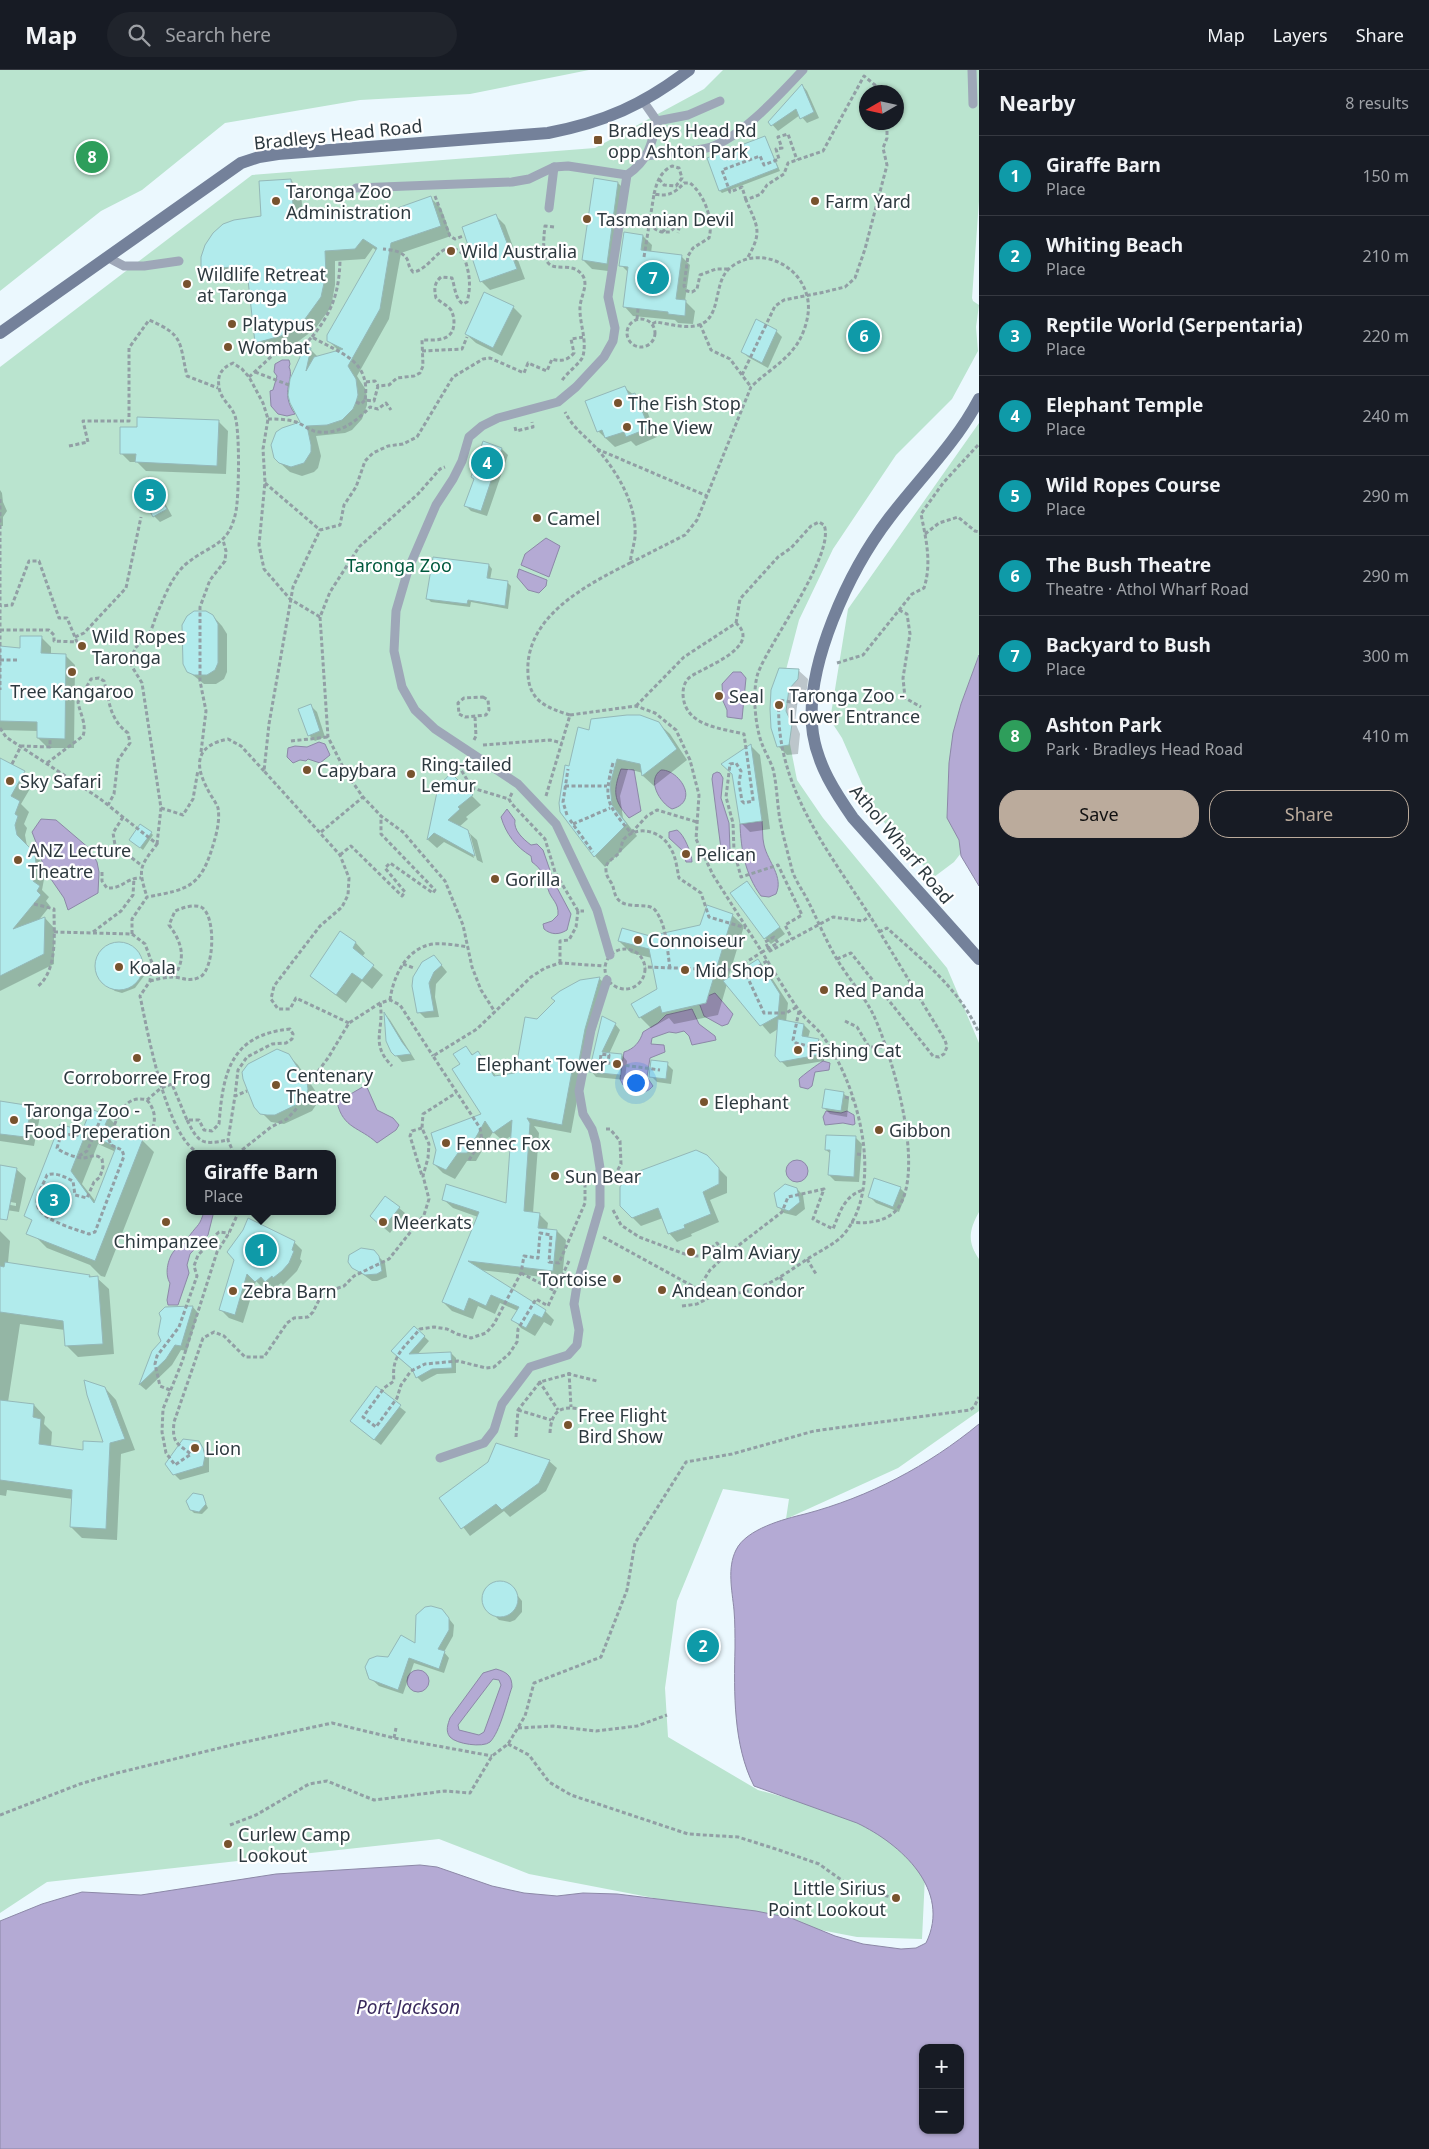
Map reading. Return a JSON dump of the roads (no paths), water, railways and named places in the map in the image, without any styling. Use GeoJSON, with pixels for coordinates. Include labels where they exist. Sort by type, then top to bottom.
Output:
{"type":"FeatureCollection","features":[{"type":"Feature","properties":{"kind":"main road","name":"Bradleys Head Road"},"geometry":{"type":"LineString","coordinates":[[0,333],[241,163],[259,157],[548,133],[598,121],[643,101],[670,85],[689,70]]}},
{"type":"Feature","properties":{"kind":"main road","name":"Athol Wharf Road"},"geometry":{"type":"LineString","coordinates":[[979,400],[948,446],[890,516],[868,547],[851,577],[825,646],[818,672],[812,710],[813,733],[818,755],[827,778],[838,798],[853,818],[979,959]]}},
{"type":"Feature","properties":{"kind":"lane"},"geometry":{"type":"LineString","coordinates":[[646,156],[711,147],[736,134],[776,99],[802,70]]}},
{"type":"Feature","properties":{"kind":"lane"},"geometry":{"type":"LineString","coordinates":[[972,70],[972,104]]}},
{"type":"Feature","properties":{"kind":"lane"},"geometry":{"type":"LineString","coordinates":[[356,188],[512,182],[529,179],[554,167],[568,166],[627,175],[640,167],[652,145],[657,121],[643,101]]}},
{"type":"Feature","properties":{"kind":"lane"},"geometry":{"type":"LineString","coordinates":[[657,121],[688,115],[720,101]]}},
{"type":"Feature","properties":{"kind":"lane"},"geometry":{"type":"LineString","coordinates":[[549,208],[554,167]]}},
{"type":"Feature","properties":{"kind":"lane"},"geometry":{"type":"LineString","coordinates":[[610,955],[597,910],[556,824],[518,784],[435,729],[415,710],[402,687],[394,651],[396,611],[408,570],[436,505],[462,461],[469,437],[482,426],[498,418],[558,402],[576,387],[604,357],[613,341],[615,328],[608,297],[627,175]]}},
{"type":"Feature","properties":{"kind":"lane"},"geometry":{"type":"LineString","coordinates":[[107,257],[124,266],[144,266],[179,261]]}},
{"type":"Feature","properties":{"kind":"lane"},"geometry":{"type":"LineString","coordinates":[[440,1458],[484,1443],[494,1430],[502,1404],[530,1368],[568,1355],[577,1345],[579,1330],[574,1304],[575,1294],[600,1206],[600,1168],[596,1143],[592,1129],[583,1114],[579,1091],[591,1030],[608,980]]}},
{"type":"Feature","properties":{"kind":"water"},"geometry":{"type":"Polygon","coordinates":[[[282,360],[289,360],[290,364],[288,399],[295,414],[287,416],[278,414],[271,406],[270,391],[273,390],[277,376],[274,372],[275,364],[282,360]]]}},
{"type":"Feature","properties":{"kind":"water"},"geometry":{"type":"Polygon","coordinates":[[[546,538],[560,546],[549,577],[521,565],[525,554],[546,538]]]}},
{"type":"Feature","properties":{"kind":"water"},"geometry":{"type":"Polygon","coordinates":[[[519,569],[547,580],[546,586],[539,593],[528,590],[517,577],[519,569]]]}},
{"type":"Feature","properties":{"kind":"water"},"geometry":{"type":"Polygon","coordinates":[[[979,655],[979,886],[961,856],[959,840],[947,818],[949,763],[953,733],[961,704],[979,655]]]}},
{"type":"Feature","properties":{"kind":"water"},"geometry":{"type":"Polygon","coordinates":[[[733,672],[741,672],[746,678],[742,719],[727,717],[727,710],[723,701],[722,684],[733,672]]]}},
{"type":"Feature","properties":{"kind":"water"},"geometry":{"type":"Polygon","coordinates":[[[319,742],[325,744],[330,755],[320,763],[308,759],[293,763],[287,757],[288,748],[295,746],[307,747],[319,742]]]}},
{"type":"Feature","properties":{"kind":"water"},"geometry":{"type":"Polygon","coordinates":[[[621,769],[634,770],[641,811],[629,818],[620,806],[616,795],[621,769]]]}},
{"type":"Feature","properties":{"kind":"water"},"geometry":{"type":"Polygon","coordinates":[[[661,770],[668,771],[680,780],[686,793],[681,805],[672,809],[663,802],[656,791],[655,779],[661,770]]]}},
{"type":"Feature","properties":{"kind":"water"},"geometry":{"type":"Polygon","coordinates":[[[717,772],[723,778],[721,798],[729,823],[730,849],[728,851],[721,849],[712,779],[713,774],[717,772]]]}},
{"type":"Feature","properties":{"kind":"water"},"geometry":{"type":"Polygon","coordinates":[[[507,809],[515,820],[517,831],[522,837],[531,845],[537,844],[543,850],[554,882],[571,914],[567,930],[564,932],[552,933],[544,929],[543,924],[552,921],[558,915],[557,907],[549,893],[543,874],[532,862],[531,856],[512,840],[506,829],[501,817],[507,809]]]}},
{"type":"Feature","properties":{"kind":"water"},"geometry":{"type":"Polygon","coordinates":[[[41,819],[56,820],[90,849],[97,862],[99,872],[98,893],[68,910],[64,898],[44,869],[32,832],[41,819]]]}},
{"type":"Feature","properties":{"kind":"water"},"geometry":{"type":"Polygon","coordinates":[[[762,821],[764,845],[778,882],[776,894],[769,897],[761,896],[751,879],[743,852],[740,824],[762,821]]]}},
{"type":"Feature","properties":{"kind":"water"},"geometry":{"type":"Polygon","coordinates":[[[677,830],[687,845],[692,862],[686,862],[683,851],[669,838],[669,832],[677,830]]]}},
{"type":"Feature","properties":{"kind":"water"},"geometry":{"type":"Polygon","coordinates":[[[715,993],[733,1014],[728,1024],[722,1026],[704,1016],[698,1000],[715,993]]]}},
{"type":"Feature","properties":{"kind":"water"},"geometry":{"type":"Polygon","coordinates":[[[692,1009],[699,1024],[715,1036],[716,1040],[692,1045],[689,1036],[684,1031],[669,1032],[652,1038],[651,1044],[664,1045],[665,1052],[650,1058],[647,1077],[653,1086],[642,1092],[623,1085],[620,1079],[624,1052],[634,1047],[643,1032],[658,1023],[666,1015],[692,1009]]]}},
{"type":"Feature","properties":{"kind":"water"},"geometry":{"type":"Polygon","coordinates":[[[823,1061],[830,1063],[829,1070],[815,1072],[812,1086],[808,1089],[800,1087],[799,1079],[823,1061]]]}},
{"type":"Feature","properties":{"kind":"water"},"geometry":{"type":"Polygon","coordinates":[[[366,1085],[377,1110],[393,1118],[399,1125],[396,1130],[377,1143],[343,1118],[337,1102],[366,1085]]]}},
{"type":"Feature","properties":{"kind":"water"},"geometry":{"type":"Polygon","coordinates":[[[826,1111],[841,1113],[847,1111],[854,1115],[855,1124],[825,1125],[823,1117],[826,1111]]]}},
{"type":"Feature","properties":{"kind":"water"},"geometry":{"type":"Polygon","coordinates":[[[793,1160],[801,1160],[808,1167],[808,1175],[801,1182],[793,1182],[786,1175],[786,1167],[793,1160]]]}},
{"type":"Feature","properties":{"kind":"water"},"geometry":{"type":"Polygon","coordinates":[[[203,1215],[213,1215],[208,1235],[190,1254],[187,1265],[189,1273],[178,1305],[168,1305],[170,1283],[167,1270],[169,1260],[173,1252],[185,1243],[203,1215]]]}},
{"type":"Feature","properties":{"kind":"water","name":"Port Jackson"},"geometry":{"type":"Polygon","coordinates":[[[979,1424],[979,2149],[0,2149],[0,1921],[42,1904],[82,1892],[141,1895],[276,1874],[420,1865],[437,1867],[492,1886],[524,1893],[557,1896],[583,1893],[617,1894],[756,1911],[791,1918],[835,1936],[863,1944],[901,1949],[916,1948],[926,1943],[932,1923],[932,1905],[927,1887],[918,1871],[905,1856],[874,1832],[857,1823],[754,1786],[742,1753],[736,1718],[735,1624],[731,1572],[736,1550],[748,1536],[777,1522],[852,1499],[897,1478],[939,1453],[979,1424]]]}},
{"type":"Feature","properties":{"kind":"water"},"geometry":{"type":"Polygon","coordinates":[[[496,1669],[506,1673],[511,1680],[512,1687],[500,1724],[494,1737],[487,1744],[476,1745],[458,1742],[450,1737],[448,1732],[447,1728],[450,1718],[483,1673],[496,1669]],[[493,1679],[458,1725],[459,1730],[479,1735],[484,1732],[501,1685],[499,1680],[493,1679]]]}},
{"type":"Feature","properties":{"kind":"water"},"geometry":{"type":"Polygon","coordinates":[[[414,1670],[422,1670],[429,1677],[429,1685],[422,1692],[414,1692],[407,1685],[407,1677],[414,1670]]]}},
{"type":"Feature","properties":{"kind":"place","name":"Bradleys Head Rd opp Ashton Park"},"geometry":{"type":"Point","coordinates":[598,140]}},
{"type":"Feature","properties":{"kind":"place","name":"Ashton Park"},"geometry":{"type":"Point","coordinates":[92,157]}},
{"type":"Feature","properties":{"kind":"place","name":"Taronga Zoo Administration"},"geometry":{"type":"Point","coordinates":[276,201]}},
{"type":"Feature","properties":{"kind":"place","name":"Farm Yard"},"geometry":{"type":"Point","coordinates":[815,201]}},
{"type":"Feature","properties":{"kind":"place","name":"Tasmanian Devil"},"geometry":{"type":"Point","coordinates":[587,219]}},
{"type":"Feature","properties":{"kind":"place","name":"Wild Australia"},"geometry":{"type":"Point","coordinates":[451,251]}},
{"type":"Feature","properties":{"kind":"place","name":"Backyard to Bush"},"geometry":{"type":"Point","coordinates":[653,278]}},
{"type":"Feature","properties":{"kind":"place","name":"Wildlife Retreat at Taronga"},"geometry":{"type":"Point","coordinates":[187,284]}},
{"type":"Feature","properties":{"kind":"place","name":"Platypus"},"geometry":{"type":"Point","coordinates":[232,324]}},
{"type":"Feature","properties":{"kind":"place","name":"The Bush Theatre"},"geometry":{"type":"Point","coordinates":[864,336]}},
{"type":"Feature","properties":{"kind":"place","name":"Wombat"},"geometry":{"type":"Point","coordinates":[228,347]}},
{"type":"Feature","properties":{"kind":"place","name":"The Fish Stop"},"geometry":{"type":"Point","coordinates":[618,403]}},
{"type":"Feature","properties":{"kind":"place","name":"The View"},"geometry":{"type":"Point","coordinates":[627,427]}},
{"type":"Feature","properties":{"kind":"place","name":"Elephant Temple"},"geometry":{"type":"Point","coordinates":[487,463]}},
{"type":"Feature","properties":{"kind":"place","name":"Wild Ropes Course"},"geometry":{"type":"Point","coordinates":[150,495]}},
{"type":"Feature","properties":{"kind":"place","name":"Camel"},"geometry":{"type":"Point","coordinates":[537,518]}},
{"type":"Feature","properties":{"kind":"place","name":"Wild Ropes Taronga"},"geometry":{"type":"Point","coordinates":[82,646]}},
{"type":"Feature","properties":{"kind":"place","name":"Tree Kangaroo"},"geometry":{"type":"Point","coordinates":[72,672]}},
{"type":"Feature","properties":{"kind":"place","name":"Seal"},"geometry":{"type":"Point","coordinates":[719,696]}},
{"type":"Feature","properties":{"kind":"place","name":"Taronga Zoo - Lower Entrance"},"geometry":{"type":"Point","coordinates":[779,705]}},
{"type":"Feature","properties":{"kind":"place","name":"Capybara"},"geometry":{"type":"Point","coordinates":[307,770]}},
{"type":"Feature","properties":{"kind":"place","name":"Ring-tailed Lemur"},"geometry":{"type":"Point","coordinates":[411,774]}},
{"type":"Feature","properties":{"kind":"place","name":"Sky Safari"},"geometry":{"type":"Point","coordinates":[10,781]}},
{"type":"Feature","properties":{"kind":"place","name":"Pelican"},"geometry":{"type":"Point","coordinates":[686,854]}},
{"type":"Feature","properties":{"kind":"place","name":"ANZ Lecture Theatre"},"geometry":{"type":"Point","coordinates":[18,860]}},
{"type":"Feature","properties":{"kind":"place","name":"Gorilla"},"geometry":{"type":"Point","coordinates":[495,879]}},
{"type":"Feature","properties":{"kind":"place","name":"Connoiseur"},"geometry":{"type":"Point","coordinates":[638,940]}},
{"type":"Feature","properties":{"kind":"place","name":"Koala"},"geometry":{"type":"Point","coordinates":[119,967]}},
{"type":"Feature","properties":{"kind":"place","name":"Mid Shop"},"geometry":{"type":"Point","coordinates":[685,970]}},
{"type":"Feature","properties":{"kind":"place","name":"Red Panda"},"geometry":{"type":"Point","coordinates":[824,990]}},
{"type":"Feature","properties":{"kind":"place","name":"Fishing Cat"},"geometry":{"type":"Point","coordinates":[798,1050]}},
{"type":"Feature","properties":{"kind":"place","name":"Corroborree Frog"},"geometry":{"type":"Point","coordinates":[137,1058]}},
{"type":"Feature","properties":{"kind":"place","name":"Elephant Tower"},"geometry":{"type":"Point","coordinates":[617,1064]}},
{"type":"Feature","properties":{"kind":"place","name":"Centenary Theatre"},"geometry":{"type":"Point","coordinates":[276,1085]}},
{"type":"Feature","properties":{"kind":"place","name":"Elephant"},"geometry":{"type":"Point","coordinates":[704,1102]}},
{"type":"Feature","properties":{"kind":"place","name":"Taronga Zoo - Food Preperation"},"geometry":{"type":"Point","coordinates":[14,1120]}},
{"type":"Feature","properties":{"kind":"place","name":"Gibbon"},"geometry":{"type":"Point","coordinates":[879,1130]}},
{"type":"Feature","properties":{"kind":"place","name":"Fennec Fox"},"geometry":{"type":"Point","coordinates":[446,1143]}},
{"type":"Feature","properties":{"kind":"place","name":"Sun Bear"},"geometry":{"type":"Point","coordinates":[555,1176]}},
{"type":"Feature","properties":{"kind":"place","name":"Reptile World (Serpentaria)"},"geometry":{"type":"Point","coordinates":[54,1200]}},
{"type":"Feature","properties":{"kind":"place","name":"Chimpanzee"},"geometry":{"type":"Point","coordinates":[166,1222]}},
{"type":"Feature","properties":{"kind":"place","name":"Meerkats"},"geometry":{"type":"Point","coordinates":[383,1222]}},
{"type":"Feature","properties":{"kind":"place","name":"Giraffe Barn"},"geometry":{"type":"Point","coordinates":[261,1250]}},
{"type":"Feature","properties":{"kind":"place","name":"Palm Aviary"},"geometry":{"type":"Point","coordinates":[691,1252]}},
{"type":"Feature","properties":{"kind":"place","name":"Tortoise"},"geometry":{"type":"Point","coordinates":[617,1279]}},
{"type":"Feature","properties":{"kind":"place","name":"Andean Condor"},"geometry":{"type":"Point","coordinates":[662,1290]}},
{"type":"Feature","properties":{"kind":"place","name":"Zebra Barn"},"geometry":{"type":"Point","coordinates":[233,1291]}},
{"type":"Feature","properties":{"kind":"place","name":"Free Flight Bird Show"},"geometry":{"type":"Point","coordinates":[568,1425]}},
{"type":"Feature","properties":{"kind":"place","name":"Lion"},"geometry":{"type":"Point","coordinates":[195,1448]}},
{"type":"Feature","properties":{"kind":"place","name":"Whiting Beach"},"geometry":{"type":"Point","coordinates":[703,1646]}},
{"type":"Feature","properties":{"kind":"place","name":"Curlew Camp Lookout"},"geometry":{"type":"Point","coordinates":[228,1844]}},
{"type":"Feature","properties":{"kind":"place","name":"Little Sirius Point Lookout"},"geometry":{"type":"Point","coordinates":[896,1898]}},
{"type":"Feature","properties":{"kind":"park label","name":"Taronga Zoo"},"geometry":{"type":"Point","coordinates":[399,565]}}]}
